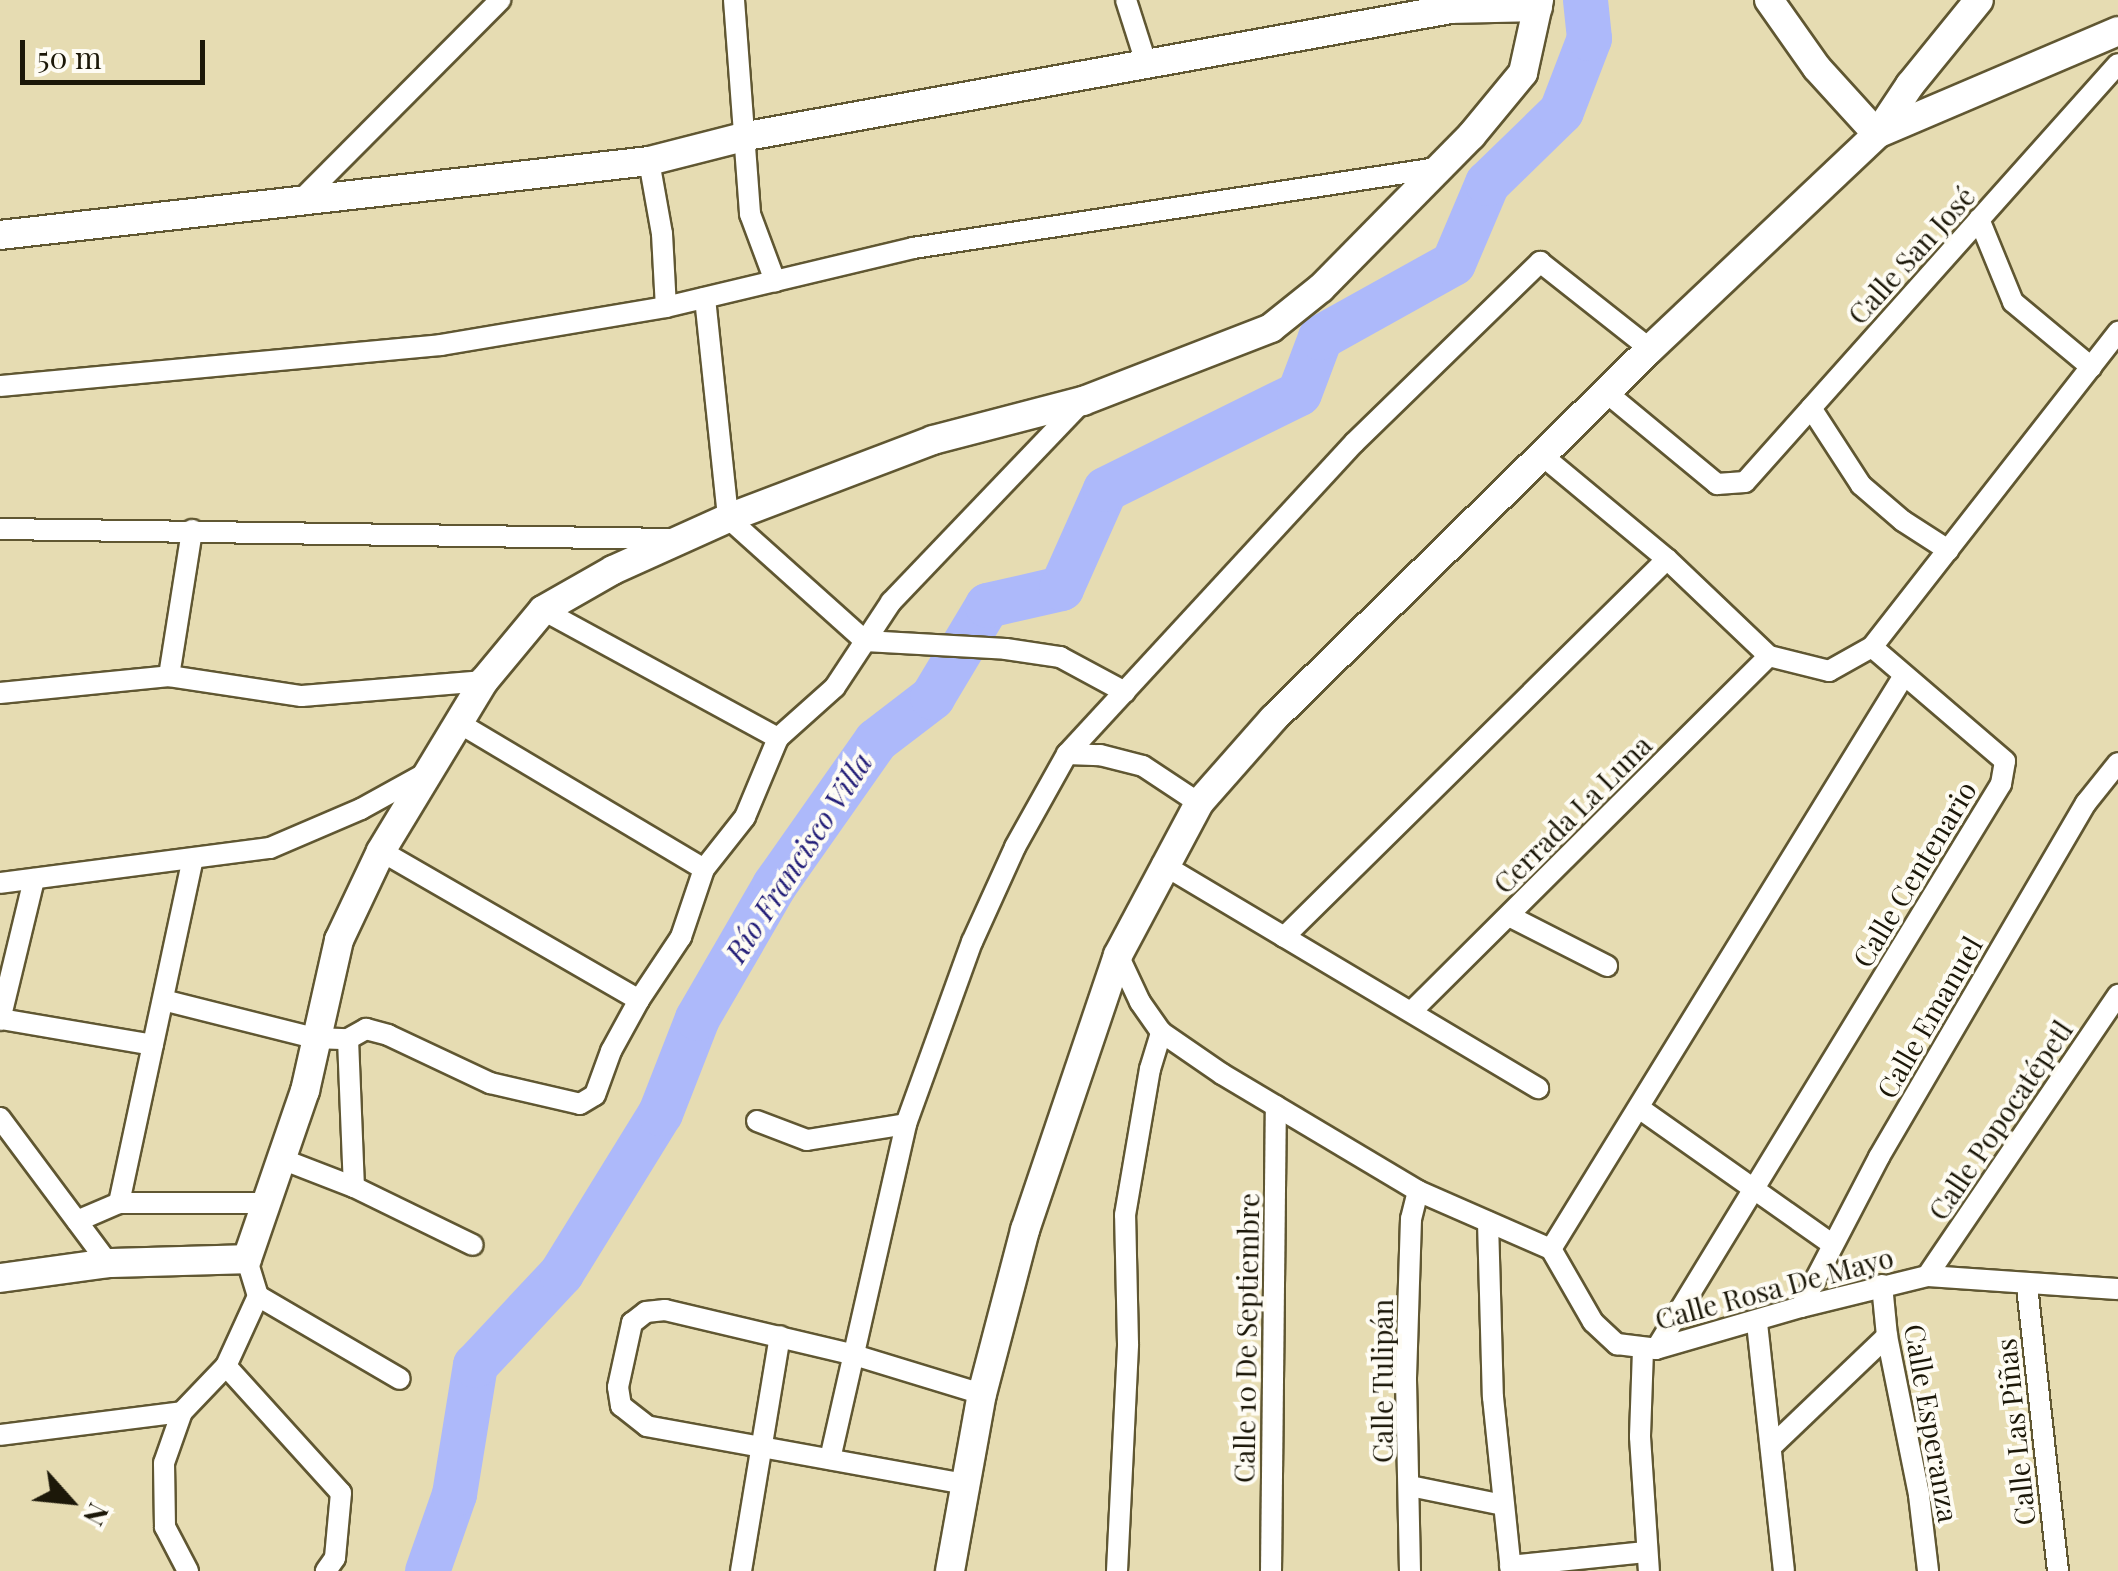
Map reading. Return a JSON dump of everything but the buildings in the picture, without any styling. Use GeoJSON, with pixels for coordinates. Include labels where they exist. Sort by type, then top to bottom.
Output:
{"type":"FeatureCollection","features":[{"type":"Feature","properties":{"kind":"main road"},"geometry":{"type":"LineString","coordinates":[[1770,0],[1818,68],[1877,134]]}},
{"type":"Feature","properties":{"kind":"main road"},"geometry":{"type":"LineString","coordinates":[[950,1571],[982,1394],[1025,1230],[1118,955],[1162,864],[1199,803],[1274,719],[1650,349],[1877,134],[1910,85],[1980,0]]}},
{"type":"Feature","properties":{"kind":"main road"},"geometry":{"type":"LineString","coordinates":[[0,235],[649,161],[747,136],[1452,9],[1539,4],[1523,74],[1471,136],[1321,288],[1271,328],[1082,401],[933,440],[728,518],[613,570],[543,610],[484,681],[381,851],[338,940],[305,1092],[247,1259],[108,1263],[0,1278]]}},
{"type":"Feature","properties":{"kind":"main road"},"geometry":{"type":"LineString","coordinates":[[1877,134],[2118,31]]}},
{"type":"Feature","properties":{"kind":"street"},"geometry":{"type":"LineString","coordinates":[[300,201],[500,0]]}},
{"type":"Feature","properties":{"kind":"street"},"geometry":{"type":"LineString","coordinates":[[734,0],[750,214],[775,281]]}},
{"type":"Feature","properties":{"kind":"street"},"geometry":{"type":"LineString","coordinates":[[1126,0],[1147,66]]}},
{"type":"Feature","properties":{"kind":"street","name":"Calle San José"},"geometry":{"type":"LineString","coordinates":[[1607,393],[1716,484],[1745,482],[2118,64]]}},
{"type":"Feature","properties":{"kind":"street"},"geometry":{"type":"LineString","coordinates":[[649,161],[662,234],[666,307]]}},
{"type":"Feature","properties":{"kind":"street"},"geometry":{"type":"LineString","coordinates":[[0,386],[441,345],[666,307],[913,248],[1437,168]]}},
{"type":"Feature","properties":{"kind":"street"},"geometry":{"type":"LineString","coordinates":[[1979,219],[2014,302],[2091,368]]}},
{"type":"Feature","properties":{"kind":"street"},"geometry":{"type":"LineString","coordinates":[[830,1458],[906,1124],[972,942],[1015,848],[1067,754],[1354,443],[1540,262],[1650,349]]}},
{"type":"Feature","properties":{"kind":"street"},"geometry":{"type":"LineString","coordinates":[[705,298],[728,518],[865,641],[1006,649],[1060,657],[1125,692]]}},
{"type":"Feature","properties":{"kind":"street"},"geometry":{"type":"LineString","coordinates":[[1544,457],[1666,559],[1769,656],[1829,671],[1872,647],[2118,332]]}},
{"type":"Feature","properties":{"kind":"street"},"geometry":{"type":"LineString","coordinates":[[163,1000],[314,1038],[348,1038],[366,1029],[388,1034],[490,1083],[580,1104],[595,1095],[639,1000],[681,938],[704,869],[744,817],[778,738],[835,688],[890,602],[1082,401]]}},
{"type":"Feature","properties":{"kind":"street"},"geometry":{"type":"LineString","coordinates":[[1811,408],[1860,485],[1903,521],[1948,550]]}},
{"type":"Feature","properties":{"kind":"street"},"geometry":{"type":"LineString","coordinates":[[0,529],[680,539]]}},
{"type":"Feature","properties":{"kind":"street"},"geometry":{"type":"LineString","coordinates":[[169,676],[192,530]]}},
{"type":"Feature","properties":{"kind":"street"},"geometry":{"type":"LineString","coordinates":[[1284,937],[1666,559]]}},
{"type":"Feature","properties":{"kind":"street"},"geometry":{"type":"LineString","coordinates":[[543,610],[778,738]]}},
{"type":"Feature","properties":{"kind":"street","name":"Calle Centenario"},"geometry":{"type":"LineString","coordinates":[[1650,1349],[2001,784],[2005,761],[1872,647]]}},
{"type":"Feature","properties":{"kind":"street","name":"Cerrada La Luna"},"geometry":{"type":"LineString","coordinates":[[1413,1010],[1769,656]]}},
{"type":"Feature","properties":{"kind":"street"},"geometry":{"type":"LineString","coordinates":[[0,692],[169,676],[302,696],[484,681]]}},
{"type":"Feature","properties":{"kind":"street"},"geometry":{"type":"LineString","coordinates":[[1118,955],[1140,1002],[1161,1032],[1418,1191],[1550,1250],[1903,677]]}},
{"type":"Feature","properties":{"kind":"street"},"geometry":{"type":"LineString","coordinates":[[459,724],[704,869]]}},
{"type":"Feature","properties":{"kind":"street"},"geometry":{"type":"LineString","coordinates":[[1067,754],[1100,756],[1143,766],[1199,803]]}},
{"type":"Feature","properties":{"kind":"street","name":"Calle Emanuel"},"geometry":{"type":"LineString","coordinates":[[1801,1306],[1879,1157],[2076,820],[2118,763]]}},
{"type":"Feature","properties":{"kind":"street"},"geometry":{"type":"LineString","coordinates":[[0,882],[270,848],[361,809],[431,771]]}},
{"type":"Feature","properties":{"kind":"street"},"geometry":{"type":"LineString","coordinates":[[381,851],[639,1000]]}},
{"type":"Feature","properties":{"kind":"street"},"geometry":{"type":"LineString","coordinates":[[120,1203],[193,859]]}},
{"type":"Feature","properties":{"kind":"street"},"geometry":{"type":"LineString","coordinates":[[1162,864],[1413,1010],[1538,1088]]}},
{"type":"Feature","properties":{"kind":"street"},"geometry":{"type":"LineString","coordinates":[[34,879],[0,1019],[153,1045]]}},
{"type":"Feature","properties":{"kind":"street"},"geometry":{"type":"LineString","coordinates":[[1509,916],[1607,966]]}},
{"type":"Feature","properties":{"kind":"street","name":"Calle Popocatépetl"},"geometry":{"type":"LineString","coordinates":[[1928,1276],[2118,995]]}},
{"type":"Feature","properties":{"kind":"street"},"geometry":{"type":"LineString","coordinates":[[1117,1571],[1128,1344],[1125,1216],[1150,1069],[1161,1032]]}},
{"type":"Feature","properties":{"kind":"street"},"geometry":{"type":"LineString","coordinates":[[348,1038],[354,1187]]}},
{"type":"Feature","properties":{"kind":"street","name":"Calle 10 De Septiembre"},"geometry":{"type":"LineString","coordinates":[[1271,1571],[1276,1106]]}},
{"type":"Feature","properties":{"kind":"street"},"geometry":{"type":"LineString","coordinates":[[1640,1108],[1833,1245]]}},
{"type":"Feature","properties":{"kind":"street"},"geometry":{"type":"LineString","coordinates":[[758,1121],[807,1140],[906,1124]]}},
{"type":"Feature","properties":{"kind":"street"},"geometry":{"type":"LineString","coordinates":[[4,1126],[108,1263]]}},
{"type":"Feature","properties":{"kind":"street"},"geometry":{"type":"LineString","coordinates":[[279,1158],[354,1187],[473,1246]]}},
{"type":"Feature","properties":{"kind":"street","name":"Calle Tulipán"},"geometry":{"type":"LineString","coordinates":[[1410,1571],[1408,1288],[1411,1220],[1418,1191]]}},
{"type":"Feature","properties":{"kind":"street"},"geometry":{"type":"LineString","coordinates":[[78,1220],[120,1203],[265,1203]]}},
{"type":"Feature","properties":{"kind":"street"},"geometry":{"type":"LineString","coordinates":[[1488,1222],[1493,1398],[1511,1569],[1647,1561],[1640,1437],[1650,1349]]}},
{"type":"Feature","properties":{"kind":"street","name":"Calle Rosa De Mayo"},"geometry":{"type":"LineString","coordinates":[[1550,1250],[1592,1322],[1617,1344],[1650,1349],[1757,1323],[1801,1306],[1928,1276],[2027,1286],[2118,1289]]}},
{"type":"Feature","properties":{"kind":"street"},"geometry":{"type":"LineString","coordinates":[[188,1571],[165,1527],[164,1462],[182,1412],[226,1366],[258,1296],[247,1259]]}},
{"type":"Feature","properties":{"kind":"street","name":"Calle Esperanza"},"geometry":{"type":"LineString","coordinates":[[1882,1285],[1887,1336],[1920,1495],[1928,1571]]}},
{"type":"Feature","properties":{"kind":"street","name":"Calle Las Piñas"},"geometry":{"type":"LineString","coordinates":[[2027,1286],[2058,1571]]}},
{"type":"Feature","properties":{"kind":"street"},"geometry":{"type":"LineString","coordinates":[[258,1296],[400,1378]]}},
{"type":"Feature","properties":{"kind":"street"},"geometry":{"type":"LineString","coordinates":[[966,1484],[647,1426],[620,1406],[618,1387],[632,1323],[646,1312],[665,1310],[851,1354],[982,1394]]}},
{"type":"Feature","properties":{"kind":"street"},"geometry":{"type":"LineString","coordinates":[[1757,1323],[1784,1571]]}},
{"type":"Feature","properties":{"kind":"street"},"geometry":{"type":"LineString","coordinates":[[741,1571],[780,1336]]}},
{"type":"Feature","properties":{"kind":"street"},"geometry":{"type":"LineString","coordinates":[[1773,1445],[1887,1336]]}},
{"type":"Feature","properties":{"kind":"street"},"geometry":{"type":"LineString","coordinates":[[226,1366],[340,1494],[336,1558],[326,1571]]}},
{"type":"Feature","properties":{"kind":"street"},"geometry":{"type":"LineString","coordinates":[[0,1435],[182,1412]]}},
{"type":"Feature","properties":{"kind":"street"},"geometry":{"type":"LineString","coordinates":[[1410,1486],[1503,1505]]}},
{"type":"Feature","properties":{"kind":"waterway","name":"Río Francisco Villa"},"geometry":{"type":"LineString","coordinates":[[427,1571],[454,1494],[475,1365],[561,1273],[660,1113],[697,1018],[774,885],[876,740],[932,697],[987,605],[1061,588],[1105,489],[1299,393],[1320,337],[1453,263],[1487,183],[1561,111],[1589,38],[1585,0]]}}]}
